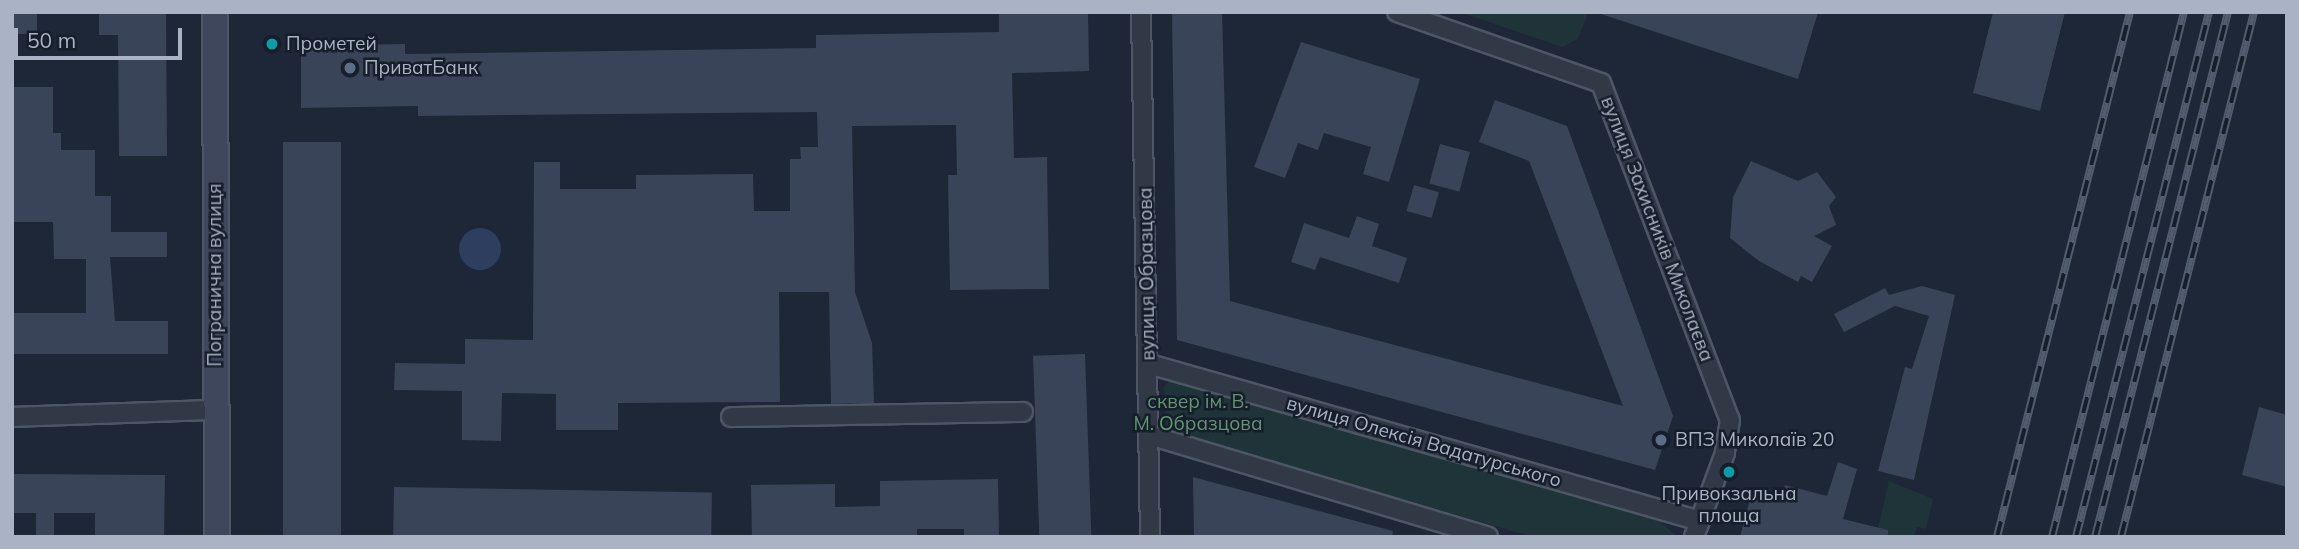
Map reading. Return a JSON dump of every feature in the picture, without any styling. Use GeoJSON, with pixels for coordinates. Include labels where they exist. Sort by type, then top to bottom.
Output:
{"type":"FeatureCollection","features":[{"type":"Feature","properties":{"kind":"main road","name":"Погранична вулиця"},"geometry":{"type":"LineString","coordinates":[[215,12],[217,537]]}},
{"type":"Feature","properties":{"kind":"street","name":"вулиця Образцова"},"geometry":{"type":"LineString","coordinates":[[1141,12],[1150,537]]}},
{"type":"Feature","properties":{"kind":"street","name":"вулиця Захисників Миколаєва"},"geometry":{"type":"LineString","coordinates":[[1397,12],[1601,83],[1730,420],[1697,529]]}},
{"type":"Feature","properties":{"kind":"street","name":"вулиця Олексія Вадатурського"},"geometry":{"type":"LineString","coordinates":[[1149,364],[1697,529]]}},
{"type":"Feature","properties":{"kind":"street"},"geometry":{"type":"LineString","coordinates":[[12,417],[216,410]]}},
{"type":"Feature","properties":{"kind":"street"},"geometry":{"type":"LineString","coordinates":[[731,417],[1023,412]]}},
{"type":"Feature","properties":{"kind":"street"},"geometry":{"type":"LineString","coordinates":[[1149,435],[1488,537]]}},
{"type":"Feature","properties":{"kind":"green space"},"geometry":{"type":"Polygon","coordinates":[[[1460,12],[1588,13],[1578,39],[1562,47],[1460,12]]]}},
{"type":"Feature","properties":{"kind":"green space","name":"сквер ім. В. М. Образцова"},"geometry":{"type":"Polygon","coordinates":[[[1170,381],[1657,518],[1677,537],[1533,537],[1194,439],[1166,427],[1164,386],[1170,381]]]}},
{"type":"Feature","properties":{"kind":"green space"},"geometry":{"type":"Polygon","coordinates":[[[1889,481],[1933,499],[1926,529],[1917,527],[1914,537],[1876,537],[1889,481]]]}},
{"type":"Feature","properties":{"kind":"water"},"geometry":{"type":"Polygon","coordinates":[[[480,228],[495,234],[501,249],[495,264],[480,270],[465,264],[459,249],[465,234],[480,228]]]}},
{"type":"Feature","properties":{"kind":"building"},"geometry":{"type":"Polygon","coordinates":[[[12,12],[37,12],[37,34],[12,34],[12,12]]]}},
{"type":"Feature","properties":{"kind":"building"},"geometry":{"type":"Polygon","coordinates":[[[99,12],[166,12],[167,156],[119,156],[118,35],[99,35],[99,12]]]}},
{"type":"Feature","properties":{"kind":"building"},"geometry":{"type":"Polygon","coordinates":[[[999,12],[1088,12],[1089,71],[1012,73],[1014,158],[1047,157],[1049,289],[950,290],[948,175],[957,175],[956,125],[852,126],[855,292],[872,343],[874,403],[831,404],[829,292],[779,292],[780,402],[618,403],[618,430],[556,430],[556,394],[502,393],[501,441],[462,440],[462,391],[394,390],[395,363],[465,364],[465,339],[533,340],[534,162],[560,162],[560,189],[636,189],[636,175],[753,174],[754,211],[790,211],[790,159],[801,159],[800,147],[818,147],[817,112],[418,116],[418,106],[301,108],[301,46],[405,44],[405,54],[816,48],[816,35],[999,32],[999,12]]]}},
{"type":"Feature","properties":{"kind":"building"},"geometry":{"type":"Polygon","coordinates":[[[1222,12],[1230,301],[1623,406],[1529,161],[1479,142],[1495,100],[1567,126],[1673,416],[1655,470],[1177,340],[1172,14],[1222,12]]]}},
{"type":"Feature","properties":{"kind":"building"},"geometry":{"type":"Polygon","coordinates":[[[1595,12],[1818,12],[1798,79],[1595,12]]]}},
{"type":"Feature","properties":{"kind":"building"},"geometry":{"type":"Polygon","coordinates":[[[1993,12],[2065,12],[2040,111],[1973,93],[1993,12]]]}},
{"type":"Feature","properties":{"kind":"building"},"geometry":{"type":"Polygon","coordinates":[[[1301,42],[1420,79],[1389,182],[1363,174],[1371,147],[1324,133],[1318,150],[1298,143],[1285,178],[1254,167],[1301,42]]]}},
{"type":"Feature","properties":{"kind":"building"},"geometry":{"type":"Polygon","coordinates":[[[12,87],[53,87],[53,133],[61,133],[61,150],[95,150],[95,196],[111,196],[111,232],[167,232],[167,257],[110,257],[115,321],[168,321],[168,354],[12,354],[12,313],[86,313],[86,259],[54,259],[53,222],[12,222],[12,87]]]}},
{"type":"Feature","properties":{"kind":"building"},"geometry":{"type":"Polygon","coordinates":[[[283,142],[341,142],[341,537],[283,537],[283,142]]]}},
{"type":"Feature","properties":{"kind":"building"},"geometry":{"type":"Polygon","coordinates":[[[1440,144],[1470,152],[1459,192],[1429,184],[1440,144]]]}},
{"type":"Feature","properties":{"kind":"building"},"geometry":{"type":"Polygon","coordinates":[[[1751,161],[1798,181],[1817,172],[1836,197],[1829,206],[1836,225],[1814,236],[1832,246],[1812,282],[1801,276],[1798,282],[1759,261],[1730,238],[1733,197],[1751,161]]]}},
{"type":"Feature","properties":{"kind":"building"},"geometry":{"type":"Polygon","coordinates":[[[1414,185],[1439,192],[1432,218],[1407,211],[1414,185]]]}},
{"type":"Feature","properties":{"kind":"building"},"geometry":{"type":"Polygon","coordinates":[[[1357,216],[1379,224],[1372,246],[1407,258],[1399,283],[1320,257],[1315,270],[1291,262],[1304,223],[1349,238],[1357,216]]]}},
{"type":"Feature","properties":{"kind":"building"},"geometry":{"type":"Polygon","coordinates":[[[1922,286],[1955,295],[1914,480],[1878,471],[1905,367],[1912,369],[1929,316],[1895,306],[1844,332],[1834,314],[1885,288],[1889,295],[1922,286]]]}},
{"type":"Feature","properties":{"kind":"building"},"geometry":{"type":"Polygon","coordinates":[[[1085,354],[1091,537],[1039,537],[1033,356],[1085,354]]]}},
{"type":"Feature","properties":{"kind":"building"},"geometry":{"type":"Polygon","coordinates":[[[2259,407],[2287,415],[2287,487],[2242,475],[2259,407]]]}},
{"type":"Feature","properties":{"kind":"building"},"geometry":{"type":"Polygon","coordinates":[[[1838,462],[1857,469],[1843,519],[1888,530],[1888,537],[1740,537],[1753,488],[1782,496],[1785,485],[1827,496],[1838,462]]]}},
{"type":"Feature","properties":{"kind":"building"},"geometry":{"type":"Polygon","coordinates":[[[12,474],[165,475],[164,537],[95,537],[95,513],[54,513],[54,537],[36,537],[36,513],[12,513],[12,474]]]}},
{"type":"Feature","properties":{"kind":"building"},"geometry":{"type":"Polygon","coordinates":[[[1193,477],[1393,531],[1392,537],[1194,537],[1193,477]]]}},
{"type":"Feature","properties":{"kind":"building"},"geometry":{"type":"Polygon","coordinates":[[[998,479],[999,537],[964,537],[964,529],[917,529],[917,537],[752,537],[751,485],[835,484],[835,507],[880,506],[880,481],[998,479]]]}},
{"type":"Feature","properties":{"kind":"building"},"geometry":{"type":"Polygon","coordinates":[[[394,487],[712,493],[711,537],[393,537],[394,487]]]}},
{"type":"Feature","properties":{"kind":"railway"},"geometry":{"type":"LineString","coordinates":[[1997,537],[2130,12]]}},
{"type":"Feature","properties":{"kind":"railway"},"geometry":{"type":"LineString","coordinates":[[2052,537],[2184,12]]}},
{"type":"Feature","properties":{"kind":"railway"},"geometry":{"type":"LineString","coordinates":[[2076,537],[2209,12]]}},
{"type":"Feature","properties":{"kind":"railway"},"geometry":{"type":"LineString","coordinates":[[2095,537],[2228,12]]}},
{"type":"Feature","properties":{"kind":"railway"},"geometry":{"type":"LineString","coordinates":[[2121,537],[2254,12]]}},
{"type":"Feature","properties":{"kind":"place","name":"Прометей"},"geometry":{"type":"Point","coordinates":[272,44]}},
{"type":"Feature","properties":{"kind":"place","name":"ПриватБанк"},"geometry":{"type":"Point","coordinates":[350,68]}},
{"type":"Feature","properties":{"kind":"place","name":"ВПЗ Миколаїв 20"},"geometry":{"type":"Point","coordinates":[1661,440]}},
{"type":"Feature","properties":{"kind":"place","name":"Привокзальна площа"},"geometry":{"type":"Point","coordinates":[1729,472]}}]}
